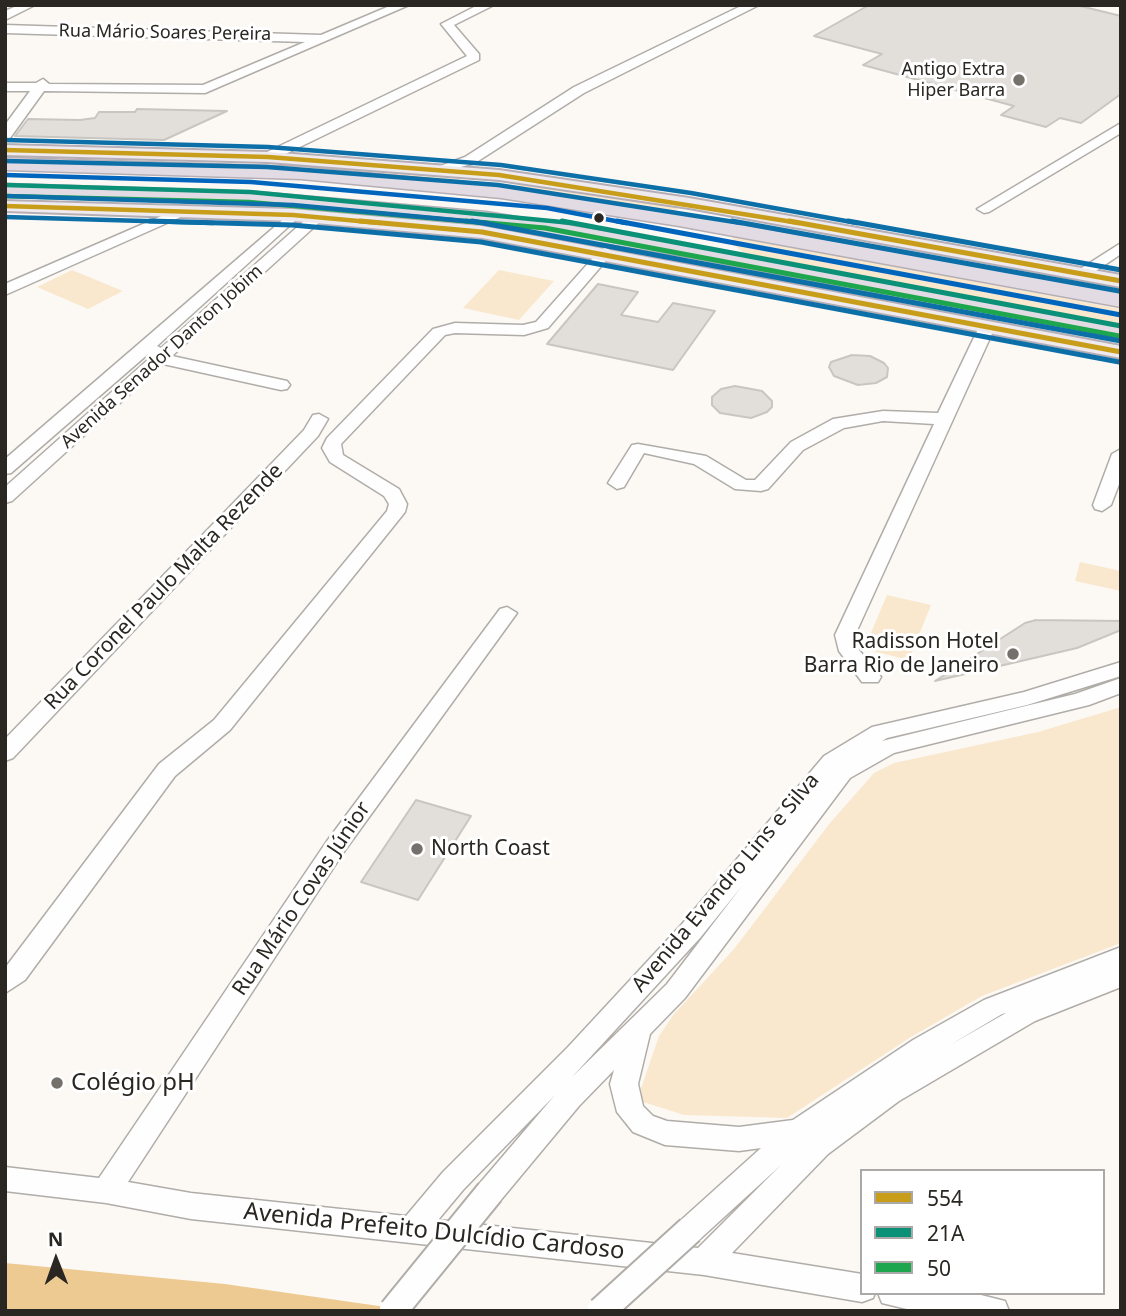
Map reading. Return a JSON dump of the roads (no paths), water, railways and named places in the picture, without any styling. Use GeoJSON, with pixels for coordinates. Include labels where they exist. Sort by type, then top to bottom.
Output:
{"type":"FeatureCollection","features":[{"type":"Feature","properties":{"kind":"highway"},"geometry":{"type":"LineString","coordinates":[[5,150],[403,182],[475,174],[728,229],[1121,300]]}},
{"type":"Feature","properties":{"kind":"highway"},"geometry":{"type":"LineString","coordinates":[[158,154],[351,173],[403,182]]}},
{"type":"Feature","properties":{"kind":"highway"},"geometry":{"type":"LineString","coordinates":[[439,169],[471,180],[475,174]]}},
{"type":"Feature","properties":{"kind":"highway"},"geometry":{"type":"LineString","coordinates":[[385,221],[421,220],[450,213],[475,202],[475,174]]}},
{"type":"Feature","properties":{"kind":"highway"},"geometry":{"type":"LineString","coordinates":[[5,190],[255,198],[450,213],[742,261],[957,302],[972,311],[1120,346]]}},
{"type":"Feature","properties":{"kind":"highway"},"geometry":{"type":"LineString","coordinates":[[781,286],[742,261],[720,239],[728,229],[752,224],[884,246],[930,247]]}},
{"type":"Feature","properties":{"kind":"highway"},"geometry":{"type":"LineString","coordinates":[[1012,280],[1038,280],[1121,294]]}},
{"type":"Feature","properties":{"kind":"main road"},"geometry":{"type":"LineString","coordinates":[[5,150],[268,157],[439,169]]}},
{"type":"Feature","properties":{"kind":"main road"},"geometry":{"type":"LineString","coordinates":[[475,174],[676,201],[1121,281]]}},
{"type":"Feature","properties":{"kind":"main road"},"geometry":{"type":"LineString","coordinates":[[5,206],[317,216],[482,232],[781,286],[987,327],[1120,346]]}},
{"type":"Feature","properties":{"kind":"street"},"geometry":{"type":"LineString","coordinates":[[5,10],[17,5]]}},
{"type":"Feature","properties":{"kind":"street"},"geometry":{"type":"LineString","coordinates":[[5,16],[29,5]]}},
{"type":"Feature","properties":{"kind":"street"},"geometry":{"type":"LineString","coordinates":[[320,38],[389,5]]}},
{"type":"Feature","properties":{"kind":"street"},"geometry":{"type":"LineString","coordinates":[[5,84],[202,87],[403,5]]}},
{"type":"Feature","properties":{"kind":"street"},"geometry":{"type":"LineString","coordinates":[[268,157],[475,57],[447,24],[488,5]]}},
{"type":"Feature","properties":{"kind":"street"},"geometry":{"type":"LineString","coordinates":[[439,169],[475,174],[579,90],[753,5]]}},
{"type":"Feature","properties":{"kind":"street","name":"Rua Mário Soares Pereira"},"geometry":{"type":"LineString","coordinates":[[5,29],[320,38]]}},
{"type":"Feature","properties":{"kind":"street"},"geometry":{"type":"LineString","coordinates":[[5,119],[35,85]]}},
{"type":"Feature","properties":{"kind":"street"},"geometry":{"type":"LineString","coordinates":[[5,150],[35,85]]}},
{"type":"Feature","properties":{"kind":"street"},"geometry":{"type":"LineString","coordinates":[[984,209],[1116,132]]}},
{"type":"Feature","properties":{"kind":"street"},"geometry":{"type":"LineString","coordinates":[[69,259],[85,247],[130,225],[147,211]]}},
{"type":"Feature","properties":{"kind":"street"},"geometry":{"type":"LineString","coordinates":[[5,290],[69,259],[94,251],[180,212]]}},
{"type":"Feature","properties":{"kind":"street","name":"Avenida Senador Danton Jobim"},"geometry":{"type":"LineString","coordinates":[[9,460],[210,291],[293,215]]}},
{"type":"Feature","properties":{"kind":"street","name":"Avenida Senador Danton Jobim"},"geometry":{"type":"LineString","coordinates":[[5,497],[317,216]]}},
{"type":"Feature","properties":{"kind":"street"},"geometry":{"type":"LineString","coordinates":[[275,231],[299,234]]}},
{"type":"Feature","properties":{"kind":"street"},"geometry":{"type":"LineString","coordinates":[[1082,274],[1121,247]]}},
{"type":"Feature","properties":{"kind":"street"},"geometry":{"type":"LineString","coordinates":[[5,983],[16,973],[167,770],[222,725],[396,512],[398,504],[392,493],[336,458],[332,454],[333,442],[439,332],[449,328],[538,327],[605,253]]}},
{"type":"Feature","properties":{"kind":"street"},"geometry":{"type":"LineString","coordinates":[[210,291],[230,296]]}},
{"type":"Feature","properties":{"kind":"street"},"geometry":{"type":"LineString","coordinates":[[870,677],[849,651],[845,635],[987,327]]}},
{"type":"Feature","properties":{"kind":"street"},"geometry":{"type":"LineString","coordinates":[[147,344],[161,358],[281,386]]}},
{"type":"Feature","properties":{"kind":"street"},"geometry":{"type":"LineString","coordinates":[[617,483],[638,449],[644,448],[700,460],[742,485],[761,485],[797,446],[839,423],[883,415],[946,419]]}},
{"type":"Feature","properties":{"kind":"street","name":"Rua Coronel Paulo Malta Rezende"},"geometry":{"type":"LineString","coordinates":[[5,753],[312,432],[318,419]]}},
{"type":"Feature","properties":{"kind":"street"},"geometry":{"type":"LineString","coordinates":[[1102,505],[1121,454]]}},
{"type":"Feature","properties":{"kind":"street","name":"Rua Mário Covas Júnior"},"geometry":{"type":"LineString","coordinates":[[106,1191],[335,847],[508,613]]}},
{"type":"Feature","properties":{"kind":"street","name":"Avenida Evandro Lins e Silva"},"geometry":{"type":"LineString","coordinates":[[413,1229],[453,1181],[577,1055],[691,931],[832,761],[880,732],[1027,698],[1121,669]]}},
{"type":"Feature","properties":{"kind":"street","name":"Avenida Evandro Lins e Silva"},"geometry":{"type":"LineString","coordinates":[[393,1311],[569,1098],[637,1033],[676,991],[751,896],[816,803],[842,772],[857,761],[887,747],[1081,700],[1121,685]]}},
{"type":"Feature","properties":{"kind":"street"},"geometry":{"type":"LineString","coordinates":[[751,896],[778,825]]}},
{"type":"Feature","properties":{"kind":"street"},"geometry":{"type":"LineString","coordinates":[[601,1311],[800,1130],[922,1048],[993,1007],[1121,957]]}},
{"type":"Feature","properties":{"kind":"street"},"geometry":{"type":"LineString","coordinates":[[704,1262],[762,1199],[818,1146],[889,1093],[1026,1014],[1121,976]]}},
{"type":"Feature","properties":{"kind":"street"},"geometry":{"type":"LineString","coordinates":[[577,1055],[676,991]]}},
{"type":"Feature","properties":{"kind":"street"},"geometry":{"type":"LineString","coordinates":[[637,1033],[624,1084],[631,1112],[643,1124],[665,1133],[740,1139],[800,1130],[889,1093]]}},
{"type":"Feature","properties":{"kind":"street","name":"Avenida Prefeito Dulcídio Cardoso"},"geometry":{"type":"LineString","coordinates":[[5,1179],[106,1191],[191,1206],[704,1262],[860,1288]]}},
{"type":"Feature","properties":{"kind":"street"},"geometry":{"type":"LineString","coordinates":[[904,1295],[994,1311]]}},
{"type":"Feature","properties":{"kind":"place","name":"Antigo Extra Hiper Barra"},"geometry":{"type":"Point","coordinates":[1019,80]}},
{"type":"Feature","properties":{"kind":"place","name":"Radisson Hotel Barra Rio de Janeiro"},"geometry":{"type":"Point","coordinates":[1013,654]}},
{"type":"Feature","properties":{"kind":"place","name":"North Coast"},"geometry":{"type":"Point","coordinates":[417,849]}},
{"type":"Feature","properties":{"kind":"place","name":"Colégio pH"},"geometry":{"type":"Point","coordinates":[57,1083]}}]}
